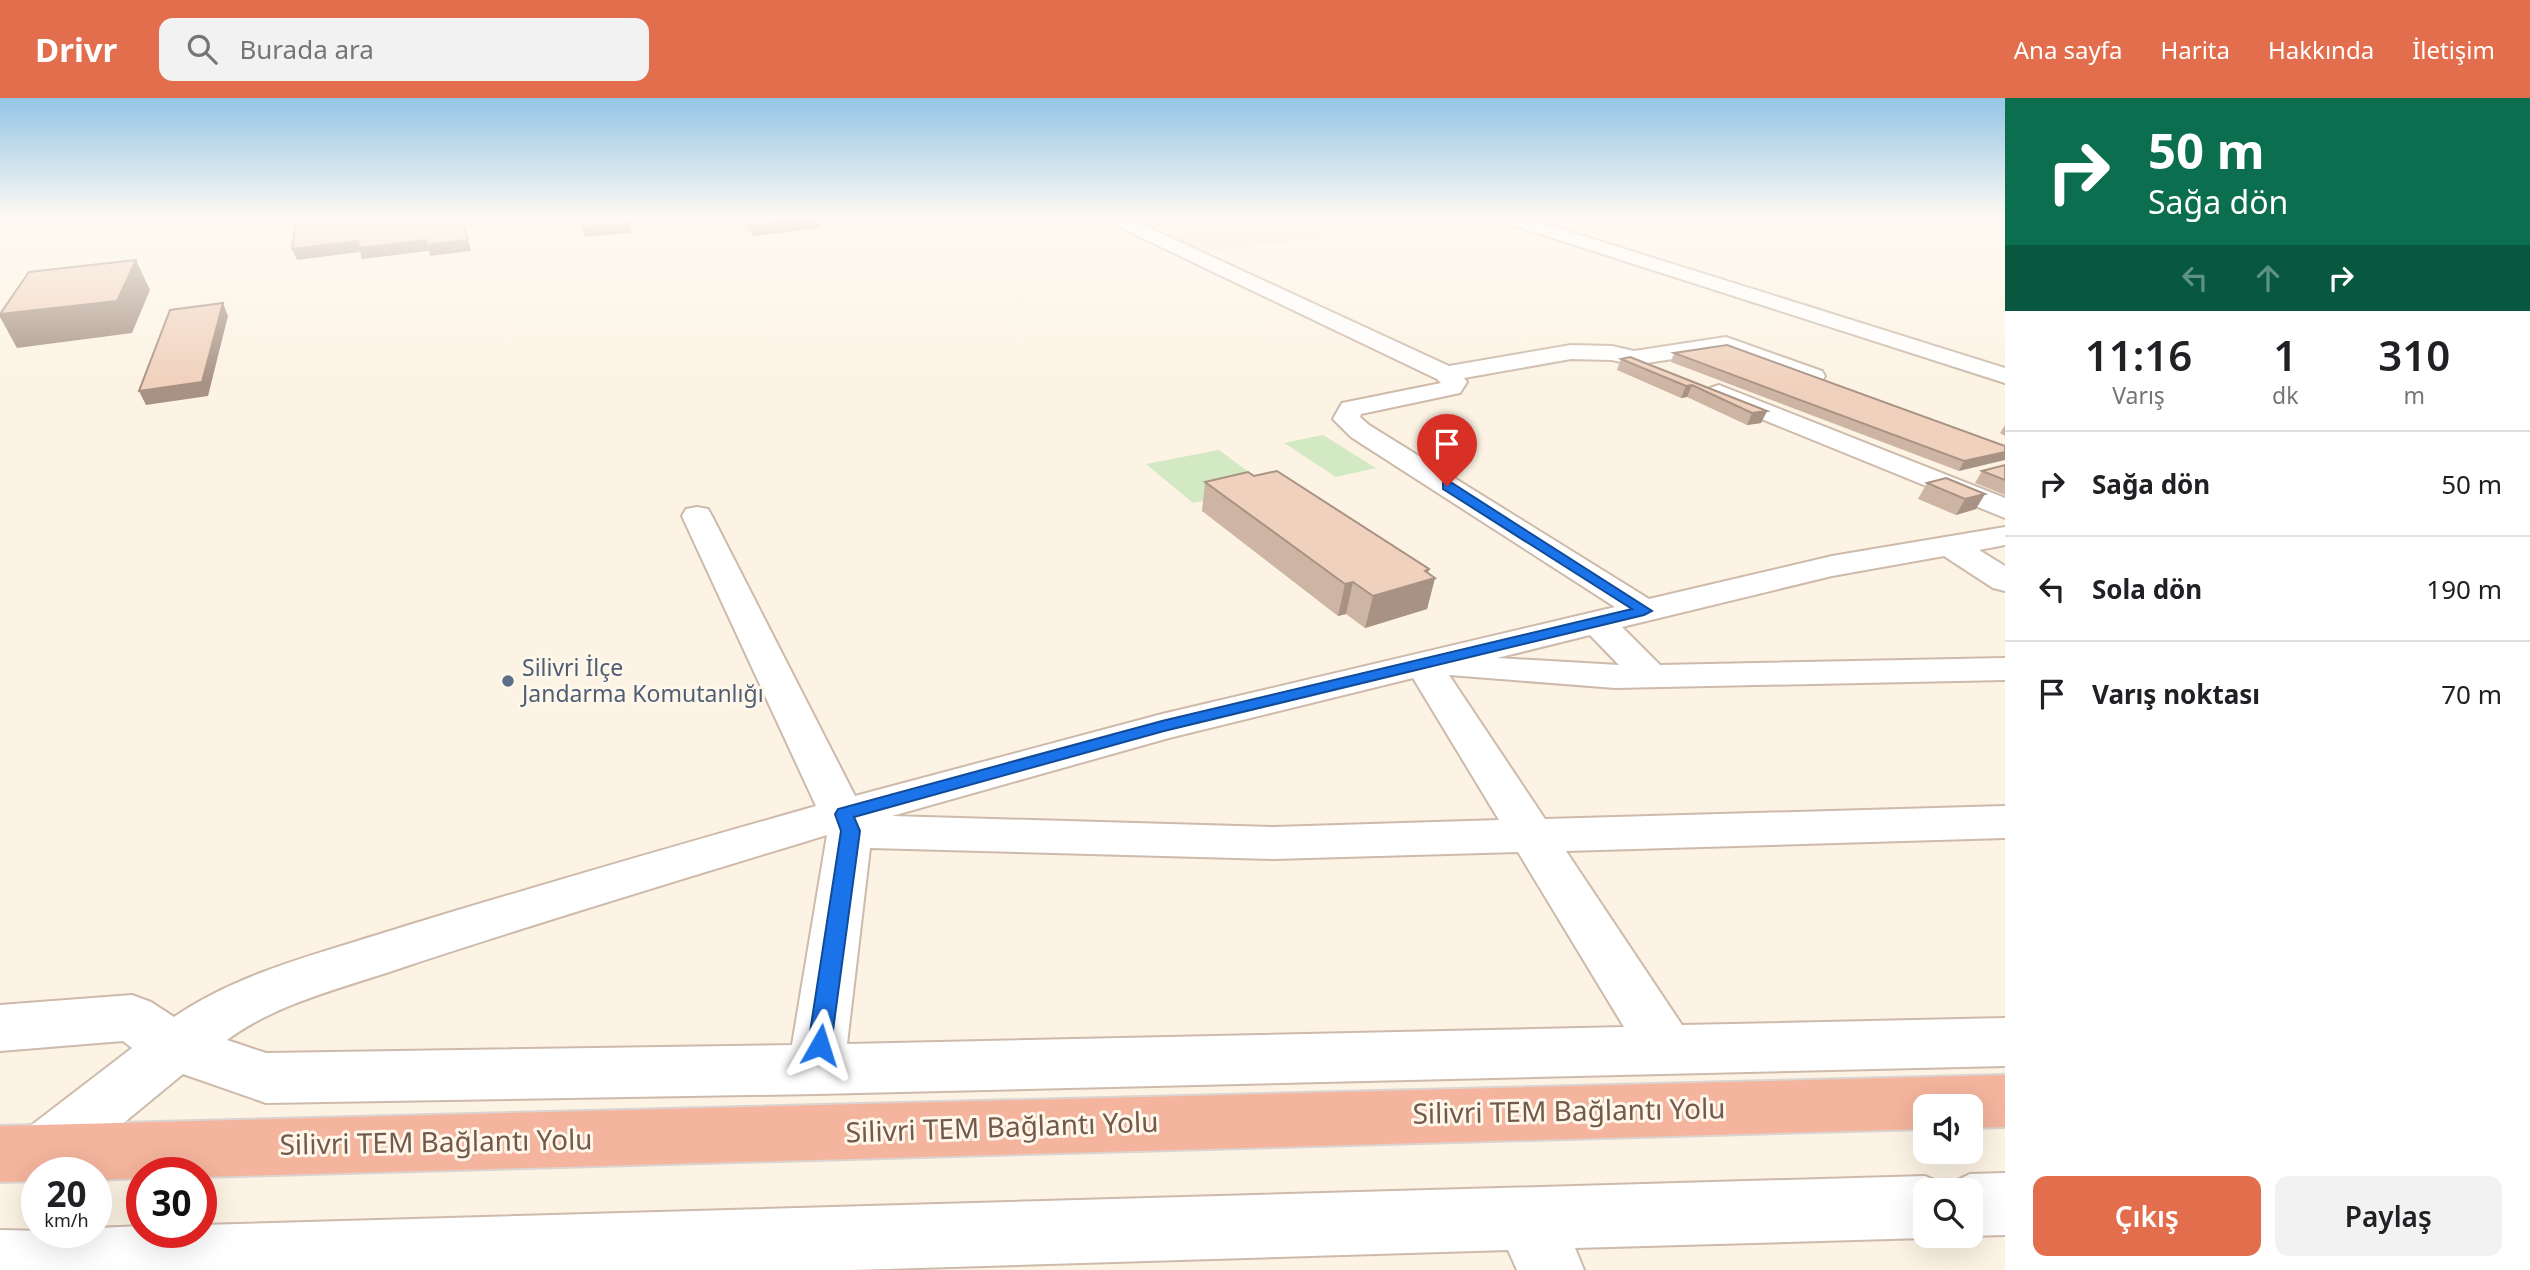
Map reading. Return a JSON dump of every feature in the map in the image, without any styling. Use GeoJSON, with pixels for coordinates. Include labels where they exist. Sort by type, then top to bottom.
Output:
{"type":"FeatureCollection","features":[{"type":"Feature","properties":{"kind":"highway","name":"Silivri TEM Bağlantı Yolu"},"geometry":{"type":"LineString","coordinates":[[20,1154],[2005,1101]]}},
{"type":"Feature","properties":{"kind":"street"},"geometry":{"type":"LineString","coordinates":[[1234,274],[1446,374],[1455,382],[1451,388],[1351,408],[1346,419],[1644,611]]}},
{"type":"Feature","properties":{"kind":"street"},"geometry":{"type":"LineString","coordinates":[[1684,274],[2005,376]]}},
{"type":"Feature","properties":{"kind":"street"},"geometry":{"type":"LineString","coordinates":[[1584,340],[2005,509]]}},
{"type":"Feature","properties":{"kind":"street"},"geometry":{"type":"LineString","coordinates":[[1446,374],[1505,361],[1571,352],[1612,353],[1633,358],[1726,344],[1840,386]]}},
{"type":"Feature","properties":{"kind":"street"},"geometry":{"type":"LineString","coordinates":[[1394,349],[1505,361]]}},
{"type":"Feature","properties":{"kind":"street"},"geometry":{"type":"LineString","coordinates":[[697,516],[847,823],[817,1069]]}},
{"type":"Feature","properties":{"kind":"street"},"geometry":{"type":"LineString","coordinates":[[20,1154],[224,1012],[282,987],[516,911],[847,823],[1162,727],[1832,566],[2005,536]]}},
{"type":"Feature","properties":{"kind":"street"},"geometry":{"type":"LineString","coordinates":[[1949,545],[2005,581]]}},
{"type":"Feature","properties":{"kind":"street"},"geometry":{"type":"LineString","coordinates":[[1597,622],[1651,677]]}},
{"type":"Feature","properties":{"kind":"street"},"geometry":{"type":"LineString","coordinates":[[1423,664],[1615,677],[2005,668]]}},
{"type":"Feature","properties":{"kind":"street"},"geometry":{"type":"LineString","coordinates":[[1423,664],[1668,1050]]}},
{"type":"Feature","properties":{"kind":"street"},"geometry":{"type":"LineString","coordinates":[[847,823],[1274,843],[2005,822]]}},
{"type":"Feature","properties":{"kind":"street"},"geometry":{"type":"LineString","coordinates":[[0,1028],[132,1018],[175,1046],[266,1078],[817,1069],[2005,1042]]}},
{"type":"Feature","properties":{"kind":"street"},"geometry":{"type":"LineString","coordinates":[[1983,1205],[2005,1204]]}},
{"type":"Feature","properties":{"kind":"street"},"geometry":{"type":"LineString","coordinates":[[0,1263],[1539,1244],[1913,1208]]}},
{"type":"Feature","properties":{"kind":"green space"},"geometry":{"type":"Polygon","coordinates":[[[1323,435],[1376,468],[1336,477],[1284,443],[1323,435]]]}},
{"type":"Feature","properties":{"kind":"green space"},"geometry":{"type":"Polygon","coordinates":[[[1219,450],[1269,487],[1193,503],[1146,464],[1219,450]]]}},
{"type":"Feature","properties":{"kind":"building"},"geometry":{"type":"Polygon","coordinates":[[[28,274],[130,274],[117,301],[0,314],[28,274]]]}},
{"type":"Feature","properties":{"kind":"building"},"geometry":{"type":"Polygon","coordinates":[[[223,303],[202,382],[139,391],[170,310],[223,303]]]}},
{"type":"Feature","properties":{"kind":"building"},"geometry":{"type":"Polygon","coordinates":[[[1727,345],[2005,446],[2005,452],[1964,461],[1674,353],[1727,345]]]}},
{"type":"Feature","properties":{"kind":"building"},"geometry":{"type":"Polygon","coordinates":[[[1630,357],[1767,411],[1752,413],[1692,385],[1686,386],[1621,359],[1630,357]]]}},
{"type":"Feature","properties":{"kind":"building"},"geometry":{"type":"Polygon","coordinates":[[[2005,465],[2005,480],[1982,471],[2005,465]]]}},
{"type":"Feature","properties":{"kind":"building"},"geometry":{"type":"Polygon","coordinates":[[[1277,471],[1429,569],[1425,571],[1435,578],[1373,596],[1353,582],[1345,584],[1205,482],[1248,472],[1254,476],[1277,471]]]}},
{"type":"Feature","properties":{"kind":"building"},"geometry":{"type":"Polygon","coordinates":[[[1946,478],[1985,494],[1965,499],[1927,483],[1946,478]]]}},
{"type":"Feature","properties":{"kind":"place","name":"Silivri İlçe Jandarma Komutanlığı"},"geometry":{"type":"Point","coordinates":[508,681]}},
{"type":"Feature","properties":{"kind":"route"},"geometry":{"type":"LineString","coordinates":[[820,1045],[850,831],[844,814],[1162,727],[1644,611],[1447,486]]}}]}
